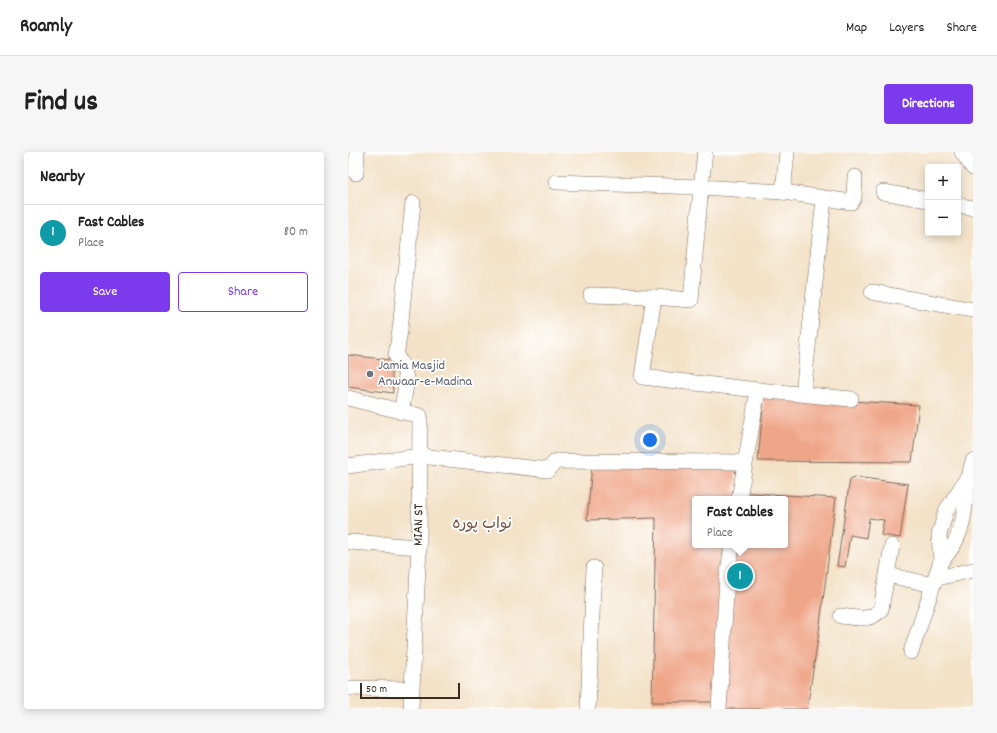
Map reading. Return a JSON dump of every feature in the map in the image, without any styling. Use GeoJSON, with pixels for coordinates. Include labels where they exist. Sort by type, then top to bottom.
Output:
{"type":"FeatureCollection","features":[{"type":"Feature","properties":{"kind":"street"},"geometry":{"type":"LineString","coordinates":[[356,173],[357,152]]}},
{"type":"Feature","properties":{"kind":"street"},"geometry":{"type":"LineString","coordinates":[[591,295],[692,300],[704,152]]}},
{"type":"Feature","properties":{"kind":"street"},"geometry":{"type":"LineString","coordinates":[[783,192],[787,152]]}},
{"type":"Feature","properties":{"kind":"street"},"geometry":{"type":"LineString","coordinates":[[962,152],[973,168]]}},
{"type":"Feature","properties":{"kind":"street"},"geometry":{"type":"LineString","coordinates":[[556,182],[701,187],[783,192],[851,202],[854,198],[855,177]]}},
{"type":"Feature","properties":{"kind":"street"},"geometry":{"type":"LineString","coordinates":[[883,192],[925,199]]}},
{"type":"Feature","properties":{"kind":"street"},"geometry":{"type":"LineString","coordinates":[[803,394],[824,199]]}},
{"type":"Feature","properties":{"kind":"street"},"geometry":{"type":"LineString","coordinates":[[401,412],[407,374],[402,363],[396,356],[413,203]]}},
{"type":"Feature","properties":{"kind":"street"},"geometry":{"type":"LineString","coordinates":[[961,206],[973,208]]}},
{"type":"Feature","properties":{"kind":"street"},"geometry":{"type":"LineString","coordinates":[[872,292],[973,310]]}},
{"type":"Feature","properties":{"kind":"street"},"geometry":{"type":"LineString","coordinates":[[654,297],[642,377],[851,399]]}},
{"type":"Feature","properties":{"kind":"street"},"geometry":{"type":"LineString","coordinates":[[740,496],[758,390]]}},
{"type":"Feature","properties":{"kind":"street","name":"MIAN ST"},"geometry":{"type":"LineString","coordinates":[[348,398],[420,416],[419,547],[411,709]]}},
{"type":"Feature","properties":{"kind":"street"},"geometry":{"type":"LineString","coordinates":[[348,466],[420,456],[548,470],[556,461],[746,462]]}},
{"type":"Feature","properties":{"kind":"street"},"geometry":{"type":"LineString","coordinates":[[911,652],[941,561],[939,535],[946,511],[967,478],[973,461]]}},
{"type":"Feature","properties":{"kind":"street"},"geometry":{"type":"LineString","coordinates":[[350,542],[419,547]]}},
{"type":"Feature","properties":{"kind":"street"},"geometry":{"type":"LineString","coordinates":[[841,616],[863,618],[877,615],[881,609],[892,546]]}},
{"type":"Feature","properties":{"kind":"street"},"geometry":{"type":"LineString","coordinates":[[719,709],[727,578],[732,548]]}},
{"type":"Feature","properties":{"kind":"street"},"geometry":{"type":"LineString","coordinates":[[588,709],[594,568]]}},
{"type":"Feature","properties":{"kind":"street"},"geometry":{"type":"LineString","coordinates":[[888,575],[935,581],[973,570]]}},
{"type":"Feature","properties":{"kind":"street"},"geometry":{"type":"LineString","coordinates":[[348,688],[411,689]]}},
{"type":"Feature","properties":{"kind":"building","name":"Jamia Masjid Anwaar-e-Madina"},"geometry":{"type":"Polygon","coordinates":[[[348,355],[391,360],[393,393],[348,387],[348,355]]]}},
{"type":"Feature","properties":{"kind":"building"},"geometry":{"type":"Polygon","coordinates":[[[764,396],[919,405],[912,462],[758,461],[764,396]]]}},
{"type":"Feature","properties":{"kind":"building"},"geometry":{"type":"Polygon","coordinates":[[[592,464],[736,466],[735,492],[836,498],[819,632],[807,709],[723,709],[723,702],[652,702],[656,518],[587,520],[592,464]]]}},
{"type":"Feature","properties":{"kind":"building"},"geometry":{"type":"Polygon","coordinates":[[[855,477],[908,484],[900,538],[881,535],[884,520],[869,518],[866,538],[850,535],[845,567],[837,566],[850,479],[855,477]]]}},
{"type":"Feature","properties":{"kind":"place","name":"Jamia Masjid Anwaar-e-Madina"},"geometry":{"type":"Point","coordinates":[370,374]}},
{"type":"Feature","properties":{"kind":"place","name":"Fast Cables"},"geometry":{"type":"Point","coordinates":[740,576]}},
{"type":"Feature","properties":{"kind":"district","name":"نواب پورہ"},"geometry":{"type":"Point","coordinates":[482,524]}}]}
